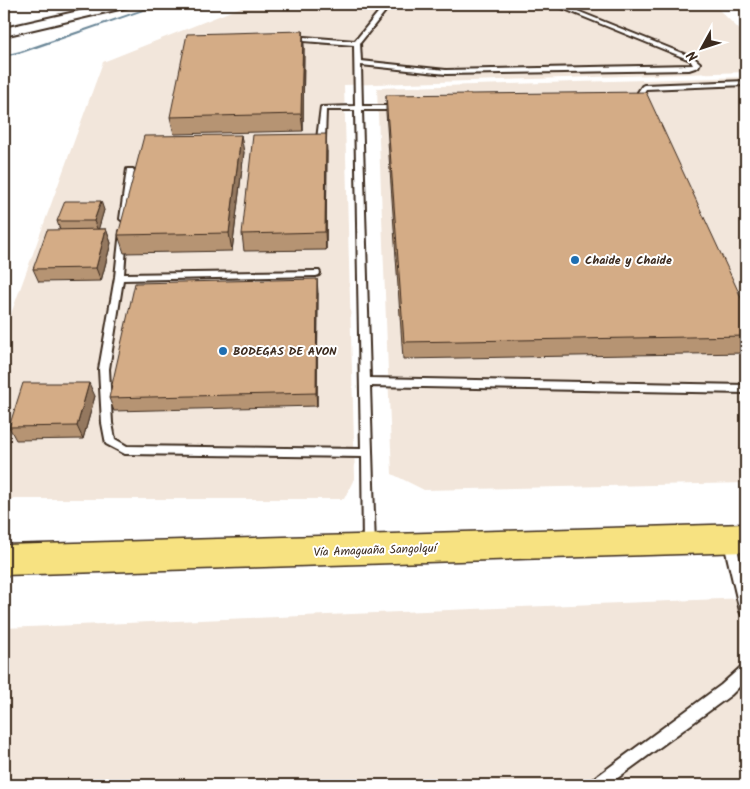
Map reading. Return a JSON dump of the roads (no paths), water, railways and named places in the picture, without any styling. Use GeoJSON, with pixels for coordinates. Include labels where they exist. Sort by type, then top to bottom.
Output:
{"type":"FeatureCollection","features":[{"type":"Feature","properties":{"kind":"highway","name":"Vía Amaguaña Sangolquí"},"geometry":{"type":"LineString","coordinates":[[4,560],[737,538]]}},
{"type":"Feature","properties":{"kind":"street"},"geometry":{"type":"LineString","coordinates":[[4,32],[124,4]]}},
{"type":"Feature","properties":{"kind":"lane"},"geometry":{"type":"LineString","coordinates":[[369,550],[358,43],[388,4]]}},
{"type":"Feature","properties":{"kind":"lane"},"geometry":{"type":"LineString","coordinates":[[358,62],[446,72],[696,66],[697,63],[692,59],[556,4]]}},
{"type":"Feature","properties":{"kind":"lane"},"geometry":{"type":"LineString","coordinates":[[280,38],[358,43]]}},
{"type":"Feature","properties":{"kind":"lane"},"geometry":{"type":"LineString","coordinates":[[641,108],[647,105],[641,92],[644,87],[746,82]]}},
{"type":"Feature","properties":{"kind":"lane"},"geometry":{"type":"LineString","coordinates":[[321,139],[323,108],[403,108]]}},
{"type":"Feature","properties":{"kind":"lane"},"geometry":{"type":"LineString","coordinates":[[130,171],[119,277],[104,369],[107,424],[110,441],[125,450],[367,453]]}},
{"type":"Feature","properties":{"kind":"lane"},"geometry":{"type":"LineString","coordinates":[[119,277],[316,273]]}},
{"type":"Feature","properties":{"kind":"lane"},"geometry":{"type":"LineString","coordinates":[[366,382],[746,389]]}},
{"type":"Feature","properties":{"kind":"lane"},"geometry":{"type":"LineString","coordinates":[[737,538],[746,611]]}},
{"type":"Feature","properties":{"kind":"lane"},"geometry":{"type":"LineString","coordinates":[[597,785],[726,690],[746,672]]}},
{"type":"Feature","properties":{"kind":"waterway"},"geometry":{"type":"LineString","coordinates":[[4,56],[21,52],[161,4]]}},
{"type":"Feature","properties":{"kind":"place","name":"Chaide y Chaide"},"geometry":{"type":"Point","coordinates":[575,260]}},
{"type":"Feature","properties":{"kind":"place","name":"BODEGAS DE AVON"},"geometry":{"type":"Point","coordinates":[223,351]}}]}
